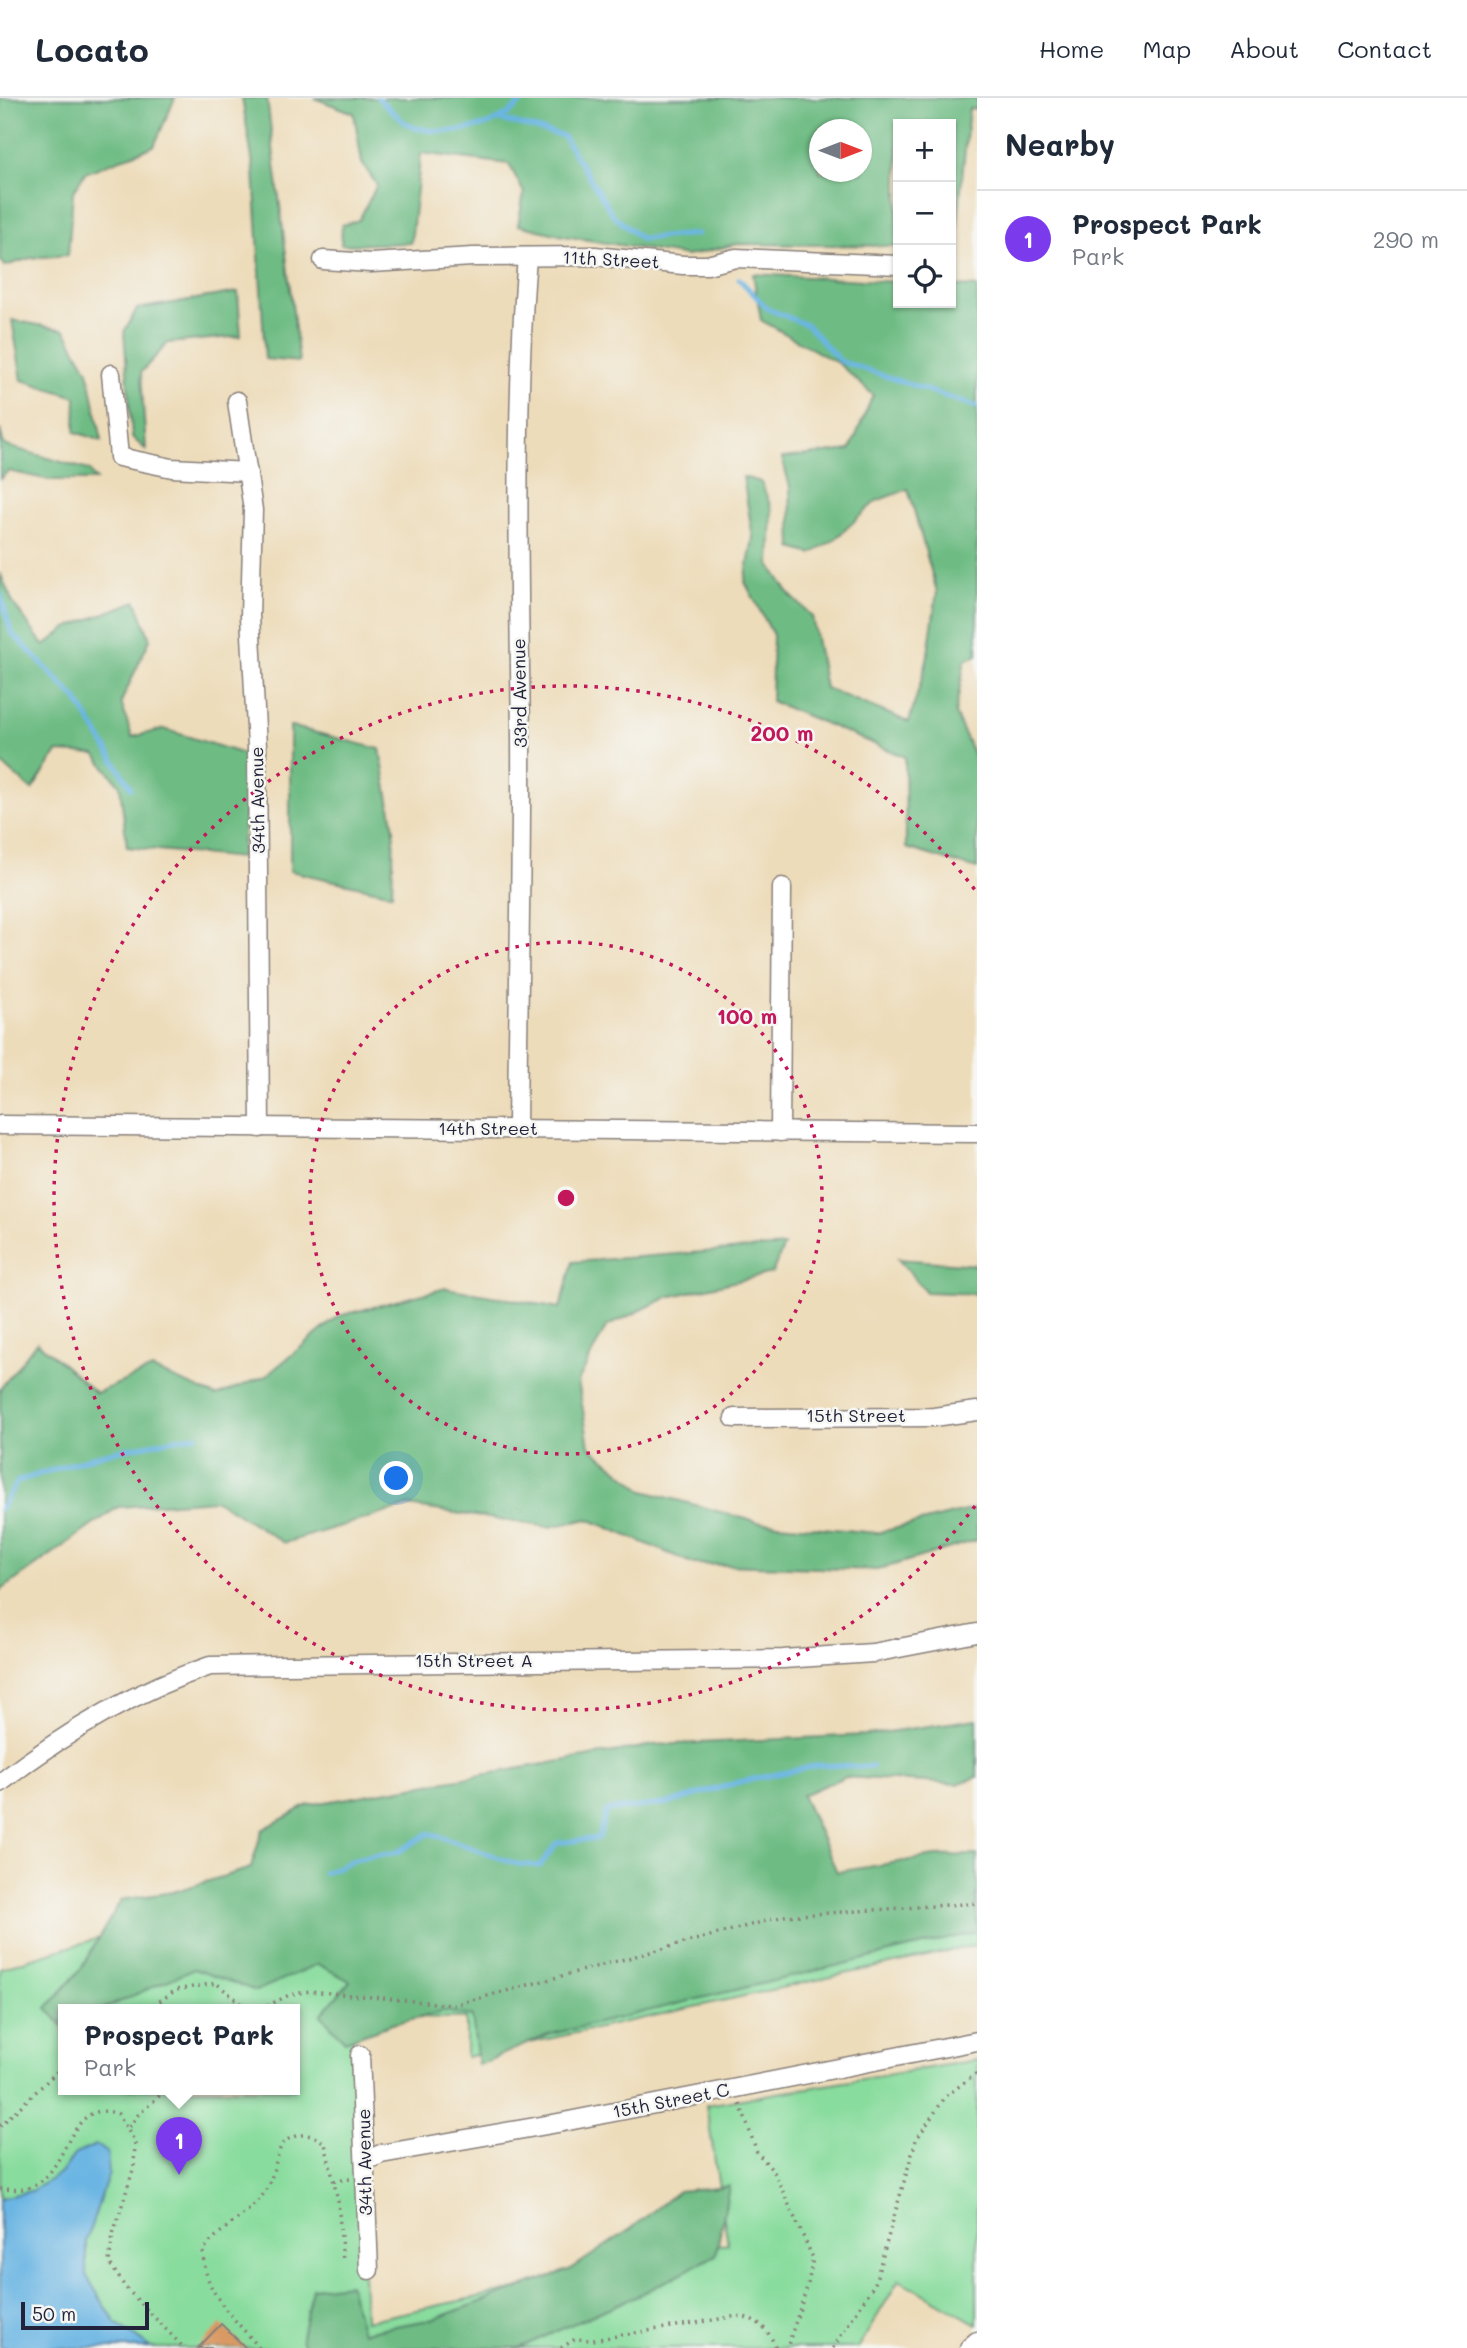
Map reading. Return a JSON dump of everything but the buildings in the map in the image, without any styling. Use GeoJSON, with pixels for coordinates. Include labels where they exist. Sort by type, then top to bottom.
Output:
{"type":"FeatureCollection","features":[{"type":"Feature","properties":{"kind":"street","name":"11th Street"},"geometry":{"type":"LineString","coordinates":[[323,260],[371,264],[472,257],[595,256],[683,265],[707,265],[736,258],[893,265]]}},
{"type":"Feature","properties":{"kind":"street","name":"33rd Avenue"},"geometry":{"type":"LineString","coordinates":[[517,1129],[522,813],[517,511],[520,338],[527,257]]}},
{"type":"Feature","properties":{"kind":"street"},"geometry":{"type":"LineString","coordinates":[[111,374],[118,457],[172,468],[248,471]]}},
{"type":"Feature","properties":{"kind":"street","name":"34th Avenue"},"geometry":{"type":"LineString","coordinates":[[237,401],[253,510],[250,617],[257,747],[260,1128]]}},
{"type":"Feature","properties":{"kind":"street"},"geometry":{"type":"LineString","coordinates":[[780,1132],[782,887]]}},
{"type":"Feature","properties":{"kind":"street","name":"14th Street"},"geometry":{"type":"LineString","coordinates":[[0,1125],[977,1133]]}},
{"type":"Feature","properties":{"kind":"street","name":"15th Street"},"geometry":{"type":"LineString","coordinates":[[734,1418],[934,1417],[977,1411]]}},
{"type":"Feature","properties":{"kind":"street","name":"15th Street A"},"geometry":{"type":"LineString","coordinates":[[0,1783],[71,1733],[150,1688],[210,1666],[400,1661],[783,1659],[873,1653],[977,1633]]}},
{"type":"Feature","properties":{"kind":"street","name":"15th Street C"},"geometry":{"type":"LineString","coordinates":[[366,2161],[381,2154],[977,2041]]}},
{"type":"Feature","properties":{"kind":"street","name":"34th Avenue"},"geometry":{"type":"LineString","coordinates":[[360,2054],[369,2270]]}},
{"type":"Feature","properties":{"kind":"street"},"geometry":{"type":"LineString","coordinates":[[969,2348],[977,2342]]}},
{"type":"Feature","properties":{"kind":"path"},"geometry":{"type":"LineString","coordinates":[[271,2004],[289,1995],[310,1991],[454,2005],[784,1916],[977,1903]]}},
{"type":"Feature","properties":{"kind":"path"},"geometry":{"type":"LineString","coordinates":[[155,2004],[176,1990],[216,1983],[242,2004]]}},
{"type":"Feature","properties":{"kind":"path"},"geometry":{"type":"LineString","coordinates":[[0,2126],[58,2071]]}},
{"type":"Feature","properties":{"kind":"path"},"geometry":{"type":"LineString","coordinates":[[833,2348],[875,2283],[916,2140],[946,2096],[977,2073]]}},
{"type":"Feature","properties":{"kind":"path"},"geometry":{"type":"LineString","coordinates":[[735,2089],[757,2152],[774,2172],[813,2258],[808,2284],[787,2348]]}},
{"type":"Feature","properties":{"kind":"path"},"geometry":{"type":"LineString","coordinates":[[129,2127],[160,2095]]}},
{"type":"Feature","properties":{"kind":"path"},"geometry":{"type":"LineString","coordinates":[[0,2189],[32,2187],[40,2182],[51,2170],[82,2118],[96,2111],[118,2114],[129,2127],[135,2142],[134,2166],[113,2234],[109,2262],[125,2287],[184,2348]]}},
{"type":"Feature","properties":{"kind":"path"},"geometry":{"type":"LineString","coordinates":[[259,2348],[216,2299],[203,2251],[263,2195],[276,2169],[279,2149],[289,2138],[308,2134],[325,2144],[338,2200],[343,2262]]}},
{"type":"Feature","properties":{"kind":"path"},"geometry":{"type":"LineString","coordinates":[[561,2348],[575,2339],[604,2338],[737,2316],[754,2320],[763,2326],[776,2348]]}},
{"type":"Feature","properties":{"kind":"green space"},"geometry":{"type":"Polygon","coordinates":[[[0,98],[175,98],[154,146],[85,173],[73,192],[68,255],[31,258],[5,266],[0,259],[0,98]]]}},
{"type":"Feature","properties":{"kind":"green space"},"geometry":{"type":"Polygon","coordinates":[[[242,98],[267,98],[299,362],[265,359],[254,171],[242,98]]]}},
{"type":"Feature","properties":{"kind":"green space"},"geometry":{"type":"Polygon","coordinates":[[[314,98],[977,98],[977,109],[969,109],[956,237],[956,119],[893,119],[893,246],[737,244],[687,256],[564,236],[518,225],[524,193],[509,164],[421,153],[411,243],[341,245],[342,225],[359,220],[377,185],[362,163],[354,113],[314,98]]]}},
{"type":"Feature","properties":{"kind":"green space"},"geometry":{"type":"Polygon","coordinates":[[[753,274],[893,282],[893,308],[956,308],[956,286],[977,287],[977,655],[965,660],[955,714],[977,761],[977,869],[906,848],[905,757],[771,701],[773,635],[745,582],[753,538],[743,477],[761,482],[772,510],[770,565],[790,595],[812,616],[825,688],[909,722],[927,661],[937,592],[908,489],[876,501],[834,540],[811,554],[792,548],[790,487],[782,458],[850,450],[873,395],[839,364],[761,320],[753,274]]]}},
{"type":"Feature","properties":{"kind":"green space"},"geometry":{"type":"Polygon","coordinates":[[[238,292],[241,336],[168,343],[141,372],[146,450],[132,437],[124,332],[137,309],[238,292]]]}},
{"type":"Feature","properties":{"kind":"green space"},"geometry":{"type":"Polygon","coordinates":[[[12,320],[65,330],[88,371],[102,441],[75,432],[76,397],[22,380],[12,320]]]}},
{"type":"Feature","properties":{"kind":"green space"},"geometry":{"type":"Polygon","coordinates":[[[0,429],[4,445],[89,470],[96,480],[50,480],[8,471],[0,479],[0,429]]]}},
{"type":"Feature","properties":{"kind":"green space"},"geometry":{"type":"Polygon","coordinates":[[[0,573],[13,603],[44,646],[67,628],[136,601],[150,639],[121,702],[132,737],[164,729],[250,756],[241,858],[127,847],[120,786],[95,754],[57,752],[32,790],[0,762],[0,573]]]}},
{"type":"Feature","properties":{"kind":"green space"},"geometry":{"type":"Polygon","coordinates":[[[290,726],[380,749],[394,829],[392,894],[290,871],[290,726]]]}},
{"type":"Feature","properties":{"kind":"green space"},"geometry":{"type":"Polygon","coordinates":[[[784,1246],[772,1273],[668,1297],[606,1327],[578,1381],[589,1446],[644,1491],[757,1522],[877,1533],[977,1508],[977,1540],[877,1570],[694,1564],[588,1519],[549,1527],[408,1506],[284,1543],[216,1500],[118,1507],[0,1591],[0,1389],[37,1342],[96,1393],[152,1369],[216,1396],[266,1376],[339,1316],[446,1288],[560,1308],[573,1262],[784,1246]]]}},
{"type":"Feature","properties":{"kind":"green space"},"geometry":{"type":"Polygon","coordinates":[[[898,1259],[977,1265],[977,1294],[926,1292],[898,1259]]]}},
{"type":"Feature","properties":{"kind":"green space"},"geometry":{"type":"Polygon","coordinates":[[[977,1719],[977,1777],[957,1784],[844,1777],[802,1795],[837,1872],[935,1856],[977,1855],[977,1932],[548,2035],[478,2065],[472,2016],[443,2011],[392,2024],[345,2041],[321,2015],[350,1981],[318,1964],[256,1991],[194,1969],[114,2004],[58,2004],[58,2020],[47,2008],[80,1970],[121,1900],[173,1892],[251,1868],[262,1830],[308,1805],[654,1745],[867,1735],[977,1719]]]}},
{"type":"Feature","properties":{"kind":"green space"},"geometry":{"type":"Polygon","coordinates":[[[264,1888],[977,1896],[977,1945],[466,2057],[466,2018],[352,2016],[365,2321],[728,2244],[706,2105],[977,2060],[977,2324],[899,2280],[858,2348],[0,2348],[0,1968],[264,1888]]]}},
{"type":"Feature","properties":{"kind":"green space"},"geometry":{"type":"Polygon","coordinates":[[[729,2186],[716,2255],[651,2289],[519,2348],[306,2348],[301,2340],[312,2288],[349,2284],[362,2332],[434,2319],[571,2269],[632,2228],[678,2191],[729,2186]]]}},
{"type":"Feature","properties":{"kind":"water"},"geometry":{"type":"Polygon","coordinates":[[[96,2145],[107,2153],[109,2173],[86,2241],[86,2275],[115,2322],[151,2348],[0,2348],[0,2198],[31,2191],[61,2173],[75,2154],[96,2145]]]}},
{"type":"Feature","properties":{"kind":"waterway"},"geometry":{"type":"LineString","coordinates":[[378,98],[411,126],[445,131],[475,128],[490,123],[515,109],[524,98]]}},
{"type":"Feature","properties":{"kind":"waterway"},"geometry":{"type":"LineString","coordinates":[[497,119],[563,136],[613,215],[641,239],[697,234]]}},
{"type":"Feature","properties":{"kind":"waterway"},"geometry":{"type":"LineString","coordinates":[[739,279],[768,309],[807,325],[840,361],[977,407]]}},
{"type":"Feature","properties":{"kind":"waterway"},"geometry":{"type":"LineString","coordinates":[[0,593],[11,632],[77,700],[131,788]]}},
{"type":"Feature","properties":{"kind":"waterway"},"geometry":{"type":"LineString","coordinates":[[0,1509],[18,1481],[105,1453],[197,1435]]}},
{"type":"Feature","properties":{"kind":"waterway"},"geometry":{"type":"LineString","coordinates":[[324,1873],[358,1858],[398,1852],[429,1833],[517,1864],[540,1866],[557,1843],[599,1838],[606,1811],[670,1803],[739,1782],[820,1765],[872,1767]]}},
{"type":"Feature","properties":{"kind":"place","name":"Prospect Park"},"geometry":{"type":"Point","coordinates":[179,2175]}}]}
